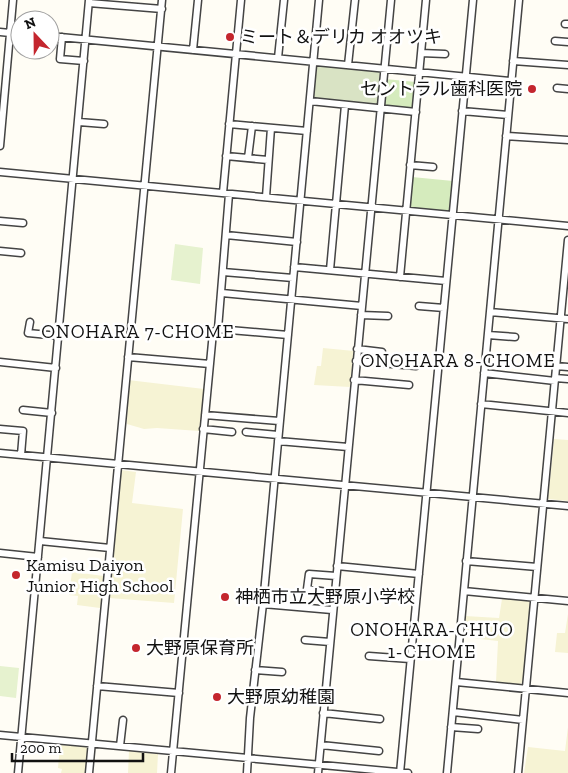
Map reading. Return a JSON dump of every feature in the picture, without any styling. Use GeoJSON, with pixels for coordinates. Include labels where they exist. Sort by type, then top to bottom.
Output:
{"type":"FeatureCollection","features":[{"type":"Feature","properties":{"kind":"street"},"geometry":{"type":"LineString","coordinates":[[89,773],[162,0]]}},
{"type":"Feature","properties":{"kind":"street"},"geometry":{"type":"LineString","coordinates":[[193,50],[198,0]]}},
{"type":"Feature","properties":{"kind":"street"},"geometry":{"type":"LineString","coordinates":[[218,329],[226,235],[226,156],[241,0]]}},
{"type":"Feature","properties":{"kind":"street"},"geometry":{"type":"LineString","coordinates":[[278,58],[284,0]]}},
{"type":"Feature","properties":{"kind":"street"},"geometry":{"type":"LineString","coordinates":[[247,773],[250,718],[263,604],[320,0]]}},
{"type":"Feature","properties":{"kind":"street"},"geometry":{"type":"LineString","coordinates":[[348,65],[355,0]]}},
{"type":"Feature","properties":{"kind":"street"},"geometry":{"type":"LineString","coordinates":[[318,773],[383,68],[391,0]]}},
{"type":"Feature","properties":{"kind":"street"},"geometry":{"type":"LineString","coordinates":[[400,277],[426,0],[420,0]]}},
{"type":"Feature","properties":{"kind":"street"},"geometry":{"type":"LineString","coordinates":[[400,773],[472,0]]}},
{"type":"Feature","properties":{"kind":"street"},"geometry":{"type":"LineString","coordinates":[[447,773],[519,0]]}},
{"type":"Feature","properties":{"kind":"street"},"geometry":{"type":"LineString","coordinates":[[18,773],[89,2],[162,9]]}},
{"type":"Feature","properties":{"kind":"street"},"geometry":{"type":"LineString","coordinates":[[0,32],[10,33],[0,146]]}},
{"type":"Feature","properties":{"kind":"street"},"geometry":{"type":"LineString","coordinates":[[84,61],[60,58],[62,37],[512,81]]}},
{"type":"Feature","properties":{"kind":"street"},"geometry":{"type":"LineString","coordinates":[[555,41],[568,42]]}},
{"type":"Feature","properties":{"kind":"street"},"geometry":{"type":"LineString","coordinates":[[421,53],[445,54]]}},
{"type":"Feature","properties":{"kind":"street"},"geometry":{"type":"LineString","coordinates":[[513,61],[568,65]]}},
{"type":"Feature","properties":{"kind":"street"},"geometry":{"type":"LineString","coordinates":[[486,92],[488,79]]}},
{"type":"Feature","properties":{"kind":"street"},"geometry":{"type":"LineString","coordinates":[[557,88],[568,89]]}},
{"type":"Feature","properties":{"kind":"street"},"geometry":{"type":"LineString","coordinates":[[310,101],[416,112]]}},
{"type":"Feature","properties":{"kind":"street"},"geometry":{"type":"LineString","coordinates":[[330,270],[345,106]]}},
{"type":"Feature","properties":{"kind":"street"},"geometry":{"type":"LineString","coordinates":[[462,111],[508,115]]}},
{"type":"Feature","properties":{"kind":"street"},"geometry":{"type":"LineString","coordinates":[[79,122],[104,124]]}},
{"type":"Feature","properties":{"kind":"street"},"geometry":{"type":"LineString","coordinates":[[229,124],[307,132]]}},
{"type":"Feature","properties":{"kind":"street"},"geometry":{"type":"LineString","coordinates":[[248,158],[252,126]]}},
{"type":"Feature","properties":{"kind":"street"},"geometry":{"type":"LineString","coordinates":[[266,197],[271,128]]}},
{"type":"Feature","properties":{"kind":"street"},"geometry":{"type":"LineString","coordinates":[[506,136],[568,140]]}},
{"type":"Feature","properties":{"kind":"street"},"geometry":{"type":"LineString","coordinates":[[226,156],[268,160]]}},
{"type":"Feature","properties":{"kind":"street"},"geometry":{"type":"LineString","coordinates":[[410,165],[433,167]]}},
{"type":"Feature","properties":{"kind":"street"},"geometry":{"type":"LineString","coordinates":[[0,172],[568,226]]}},
{"type":"Feature","properties":{"kind":"street"},"geometry":{"type":"LineString","coordinates":[[0,221],[22,223]]}},
{"type":"Feature","properties":{"kind":"street"},"geometry":{"type":"LineString","coordinates":[[226,235],[296,242]]}},
{"type":"Feature","properties":{"kind":"street"},"geometry":{"type":"LineString","coordinates":[[518,773],[556,366],[565,318],[568,240]]}},
{"type":"Feature","properties":{"kind":"street"},"geometry":{"type":"LineString","coordinates":[[0,251],[21,253]]}},
{"type":"Feature","properties":{"kind":"street"},"geometry":{"type":"LineString","coordinates":[[294,267],[446,281]]}},
{"type":"Feature","properties":{"kind":"street"},"geometry":{"type":"LineString","coordinates":[[223,272],[293,278]]}},
{"type":"Feature","properties":{"kind":"street"},"geometry":{"type":"LineString","coordinates":[[222,293],[362,306]]}},
{"type":"Feature","properties":{"kind":"street"},"geometry":{"type":"LineString","coordinates":[[419,306],[444,308]]}},
{"type":"Feature","properties":{"kind":"street"},"geometry":{"type":"LineString","coordinates":[[490,312],[565,318]]}},
{"type":"Feature","properties":{"kind":"street"},"geometry":{"type":"LineString","coordinates":[[361,315],[388,316]]}},
{"type":"Feature","properties":{"kind":"street"},"geometry":{"type":"LineString","coordinates":[[30,322],[28,333],[59,336]]}},
{"type":"Feature","properties":{"kind":"street"},"geometry":{"type":"LineString","coordinates":[[171,773],[213,332],[218,329],[288,335]]}},
{"type":"Feature","properties":{"kind":"street"},"geometry":{"type":"LineString","coordinates":[[488,335],[515,337]]}},
{"type":"Feature","properties":{"kind":"street"},"geometry":{"type":"LineString","coordinates":[[357,350],[382,352]]}},
{"type":"Feature","properties":{"kind":"street"},"geometry":{"type":"LineString","coordinates":[[128,357],[210,364]]}},
{"type":"Feature","properties":{"kind":"street"},"geometry":{"type":"LineString","coordinates":[[356,361],[416,366]]}},
{"type":"Feature","properties":{"kind":"street"},"geometry":{"type":"LineString","coordinates":[[0,362],[56,368]]}},
{"type":"Feature","properties":{"kind":"street"},"geometry":{"type":"LineString","coordinates":[[556,366],[568,367]]}},
{"type":"Feature","properties":{"kind":"street"},"geometry":{"type":"LineString","coordinates":[[484,373],[568,379]]}},
{"type":"Feature","properties":{"kind":"street"},"geometry":{"type":"LineString","coordinates":[[354,380],[409,385]]}},
{"type":"Feature","properties":{"kind":"street"},"geometry":{"type":"LineString","coordinates":[[481,404],[568,413]]}},
{"type":"Feature","properties":{"kind":"street"},"geometry":{"type":"LineString","coordinates":[[24,410],[52,413]]}},
{"type":"Feature","properties":{"kind":"street"},"geometry":{"type":"LineString","coordinates":[[205,415],[279,421]]}},
{"type":"Feature","properties":{"kind":"street"},"geometry":{"type":"LineString","coordinates":[[0,429],[23,430],[20,455]]}},
{"type":"Feature","properties":{"kind":"street"},"geometry":{"type":"LineString","coordinates":[[204,429],[232,432]]}},
{"type":"Feature","properties":{"kind":"street"},"geometry":{"type":"LineString","coordinates":[[246,432],[348,447]]}},
{"type":"Feature","properties":{"kind":"street"},"geometry":{"type":"LineString","coordinates":[[0,453],[568,506]]}},
{"type":"Feature","properties":{"kind":"street"},"geometry":{"type":"LineString","coordinates":[[40,541],[110,548]]}},
{"type":"Feature","properties":{"kind":"street"},"geometry":{"type":"LineString","coordinates":[[0,553],[38,557]]}},
{"type":"Feature","properties":{"kind":"street"},"geometry":{"type":"LineString","coordinates":[[466,561],[537,567]]}},
{"type":"Feature","properties":{"kind":"street"},"geometry":{"type":"LineString","coordinates":[[337,566],[419,574]]}},
{"type":"Feature","properties":{"kind":"street"},"geometry":{"type":"LineString","coordinates":[[334,593],[307,590],[309,574],[336,576]]}},
{"type":"Feature","properties":{"kind":"street"},"geometry":{"type":"LineString","coordinates":[[464,591],[568,601]]}},
{"type":"Feature","properties":{"kind":"street"},"geometry":{"type":"LineString","coordinates":[[263,604],[332,610]]}},
{"type":"Feature","properties":{"kind":"street"},"geometry":{"type":"LineString","coordinates":[[305,640],[330,642]]}},
{"type":"Feature","properties":{"kind":"street"},"geometry":{"type":"LineString","coordinates":[[369,656],[410,659]]}},
{"type":"Feature","properties":{"kind":"street"},"geometry":{"type":"LineString","coordinates":[[255,670],[282,672]]}},
{"type":"Feature","properties":{"kind":"street"},"geometry":{"type":"LineString","coordinates":[[456,682],[568,693]]}},
{"type":"Feature","properties":{"kind":"street"},"geometry":{"type":"LineString","coordinates":[[97,686],[179,693]]}},
{"type":"Feature","properties":{"kind":"street"},"geometry":{"type":"LineString","coordinates":[[453,712],[523,720]]}},
{"type":"Feature","properties":{"kind":"street"},"geometry":{"type":"LineString","coordinates":[[323,713],[380,719]]}},
{"type":"Feature","properties":{"kind":"street"},"geometry":{"type":"LineString","coordinates":[[120,746],[123,720]]}},
{"type":"Feature","properties":{"kind":"street"},"geometry":{"type":"LineString","coordinates":[[451,727],[478,729]]}},
{"type":"Feature","properties":{"kind":"street"},"geometry":{"type":"LineString","coordinates":[[0,735],[408,773]]}},
{"type":"Feature","properties":{"kind":"street"},"geometry":{"type":"LineString","coordinates":[[321,745],[379,751]]}},
{"type":"Feature","properties":{"kind":"shaded area"},"geometry":{"type":"Polygon","coordinates":[[[323,348],[354,351],[350,387],[314,385],[317,366],[321,366],[323,348]]]}},
{"type":"Feature","properties":{"kind":"shaded area"},"geometry":{"type":"Polygon","coordinates":[[[128,380],[204,389],[199,431],[144,429],[127,424],[128,380]]]}},
{"type":"Feature","properties":{"kind":"shaded area"},"geometry":{"type":"Polygon","coordinates":[[[554,439],[568,440],[568,501],[548,499],[554,439]]]}},
{"type":"Feature","properties":{"kind":"shaded area"},"geometry":{"type":"Polygon","coordinates":[[[121,470],[136,472],[132,503],[183,509],[174,603],[109,598],[121,470]]]}},
{"type":"Feature","properties":{"kind":"shaded area"},"geometry":{"type":"Polygon","coordinates":[[[72,572],[104,576],[100,608],[77,605],[78,596],[69,595],[72,572]]]}},
{"type":"Feature","properties":{"kind":"shaded area"},"geometry":{"type":"Polygon","coordinates":[[[502,599],[530,601],[525,681],[518,685],[496,682],[498,641],[463,637],[465,616],[499,618],[502,599]]]}},
{"type":"Feature","properties":{"kind":"shaded area"},"geometry":{"type":"Polygon","coordinates":[[[568,614],[568,653],[555,652],[557,633],[565,633],[568,614]]]}},
{"type":"Feature","properties":{"kind":"shaded area"},"geometry":{"type":"Polygon","coordinates":[[[568,727],[568,773],[524,773],[528,747],[565,751],[568,727]]]}},
{"type":"Feature","properties":{"kind":"shaded area"},"geometry":{"type":"Polygon","coordinates":[[[60,745],[86,747],[88,750],[86,773],[61,773],[62,769],[58,768],[60,745]]]}},
{"type":"Feature","properties":{"kind":"shaded area"},"geometry":{"type":"Polygon","coordinates":[[[129,751],[158,754],[157,773],[128,773],[129,751]]]}},
{"type":"Feature","properties":{"kind":"green space"},"geometry":{"type":"Polygon","coordinates":[[[317,65],[380,71],[377,106],[313,98],[317,65]]]}},
{"type":"Feature","properties":{"kind":"green space"},"geometry":{"type":"Polygon","coordinates":[[[385,79],[416,82],[414,108],[384,107],[385,79]]]}},
{"type":"Feature","properties":{"kind":"green space"},"geometry":{"type":"Polygon","coordinates":[[[412,177],[453,181],[450,212],[409,208],[412,177]]]}},
{"type":"Feature","properties":{"kind":"green space"},"geometry":{"type":"Polygon","coordinates":[[[175,244],[203,248],[200,284],[171,280],[175,244]]]}},
{"type":"Feature","properties":{"kind":"green space"},"geometry":{"type":"Polygon","coordinates":[[[0,666],[19,668],[16,698],[0,696],[0,666]]]}},
{"type":"Feature","properties":{"kind":"place","name":"ミート＆デリカ オオツキ"},"geometry":{"type":"Point","coordinates":[230,37]}},
{"type":"Feature","properties":{"kind":"place","name":"セントラル歯科医院"},"geometry":{"type":"Point","coordinates":[532,89]}},
{"type":"Feature","properties":{"kind":"place","name":"Kamisu Daiyon Junior High School"},"geometry":{"type":"Point","coordinates":[16,575]}},
{"type":"Feature","properties":{"kind":"place","name":"神栖市立大野原小学校"},"geometry":{"type":"Point","coordinates":[225,597]}},
{"type":"Feature","properties":{"kind":"place","name":"大野原保育所"},"geometry":{"type":"Point","coordinates":[136,648]}},
{"type":"Feature","properties":{"kind":"place","name":"大野原幼稚園"},"geometry":{"type":"Point","coordinates":[217,697]}},
{"type":"Feature","properties":{"kind":"district","name":"ONOHARA 7-CHOME"},"geometry":{"type":"Point","coordinates":[138,331]}},
{"type":"Feature","properties":{"kind":"district","name":"ONOHARA 8-CHOME"},"geometry":{"type":"Point","coordinates":[458,360]}},
{"type":"Feature","properties":{"kind":"district","name":"ONOHARA-CHUO 1-CHOME"},"geometry":{"type":"Point","coordinates":[432,640]}}]}
